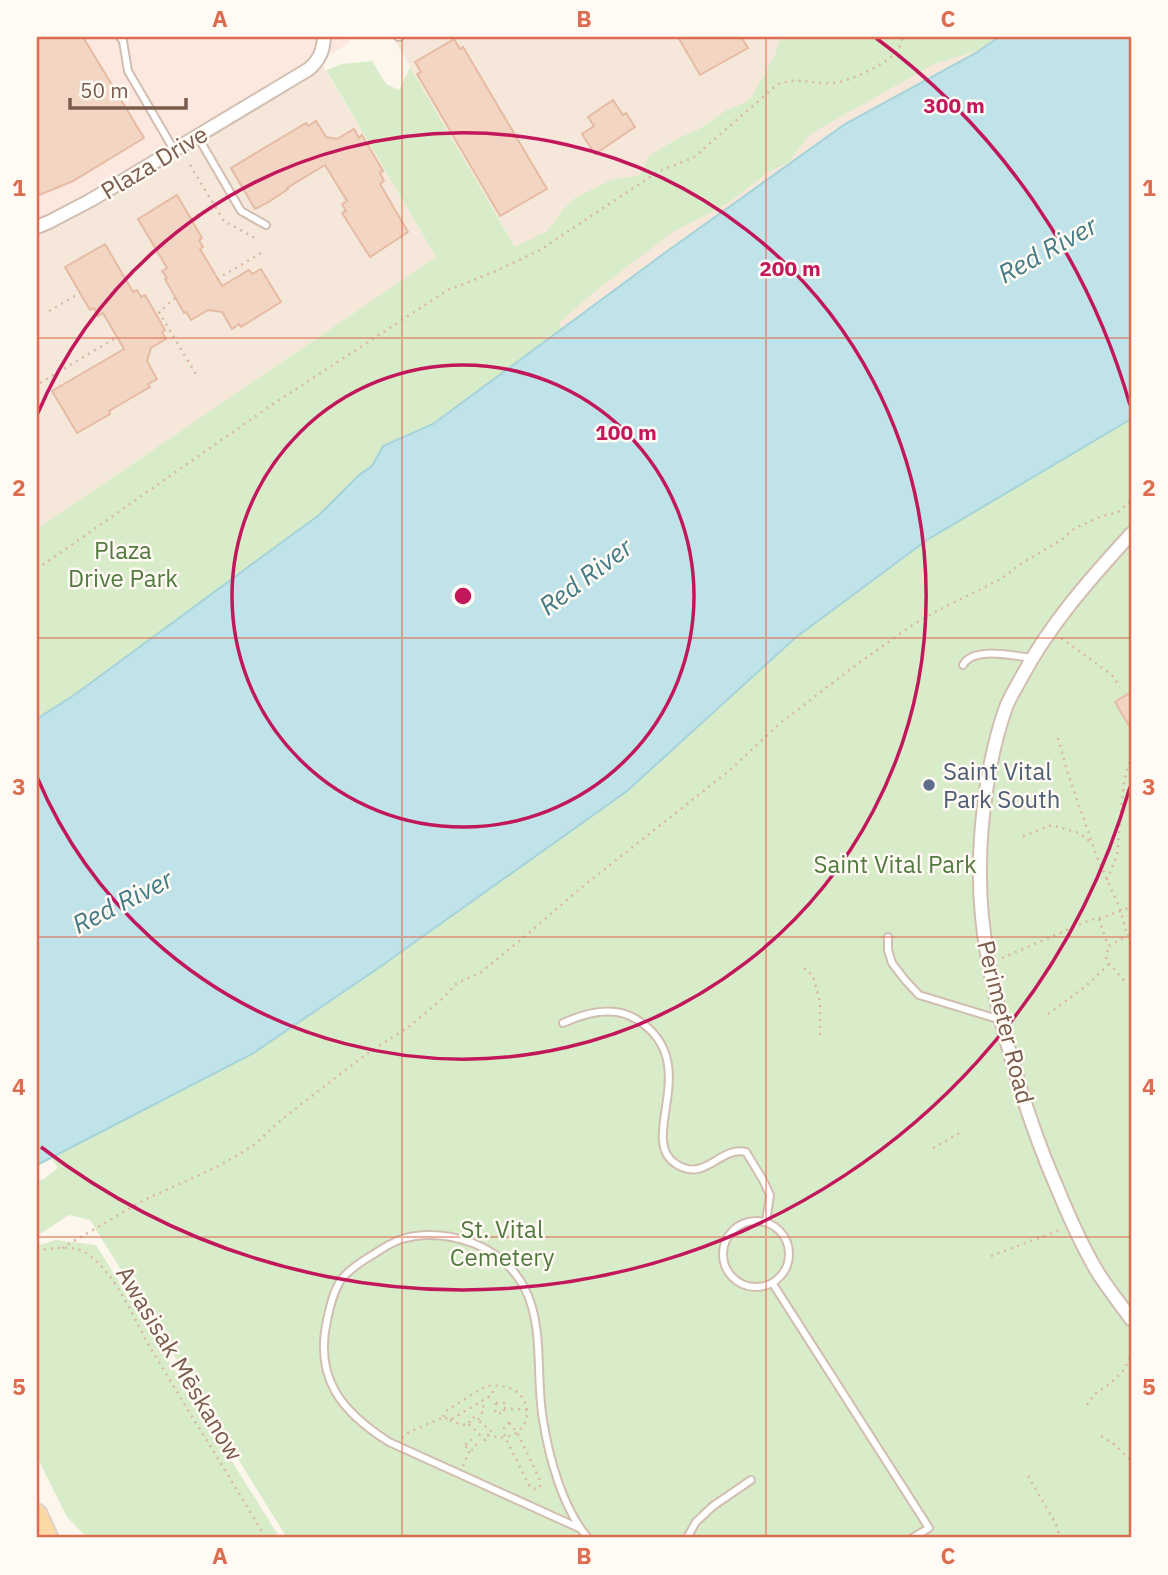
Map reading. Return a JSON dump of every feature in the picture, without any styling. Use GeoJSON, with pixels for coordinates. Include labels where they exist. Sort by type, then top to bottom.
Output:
{"type":"FeatureCollection","features":[{"type":"Feature","properties":{"kind":"main road"},"geometry":{"type":"LineString","coordinates":[[37,1514],[48,1538]]}},
{"type":"Feature","properties":{"kind":"street","name":"Plaza Drive"},"geometry":{"type":"LineString","coordinates":[[37,227],[91,200],[309,69],[318,61],[324,37]]}},
{"type":"Feature","properties":{"kind":"street","name":"Perimeter Road"},"geometry":{"type":"LineString","coordinates":[[1131,534],[1050,630],[1005,708],[991,763],[983,820],[980,877],[984,936],[1001,1020],[1018,1084],[1046,1163],[1073,1225],[1099,1275],[1131,1319]]}},
{"type":"Feature","properties":{"kind":"lane"},"geometry":{"type":"LineString","coordinates":[[120,37],[128,71],[174,150]]}},
{"type":"Feature","properties":{"kind":"lane"},"geometry":{"type":"LineString","coordinates":[[198,137],[241,211],[266,225]]}},
{"type":"Feature","properties":{"kind":"lane"},"geometry":{"type":"LineString","coordinates":[[963,666],[966,660],[977,654],[1032,658]]}},
{"type":"Feature","properties":{"kind":"lane"},"geometry":{"type":"LineString","coordinates":[[888,937],[892,963],[919,995],[1001,1020]]}},
{"type":"Feature","properties":{"kind":"lane"},"geometry":{"type":"LineString","coordinates":[[563,1023],[581,1015],[601,1012],[619,1013],[643,1024],[661,1043],[666,1056],[670,1084],[662,1139],[671,1160],[678,1166],[692,1170],[705,1168],[737,1150],[746,1152],[770,1195],[766,1222]]}},
{"type":"Feature","properties":{"kind":"lane"},"geometry":{"type":"LineString","coordinates":[[755,1220],[776,1227],[784,1235],[790,1256],[787,1267],[773,1284],[751,1288],[732,1278],[725,1269],[723,1247],[727,1236],[735,1228],[755,1220]]}},
{"type":"Feature","properties":{"kind":"lane"},"geometry":{"type":"LineString","coordinates":[[579,1528],[398,1446],[365,1427],[342,1403],[327,1371],[323,1351],[324,1335],[330,1305],[341,1280],[359,1263],[403,1239],[453,1237],[476,1244],[495,1255],[512,1270],[523,1286],[535,1315],[542,1410],[551,1456],[560,1486],[579,1528],[588,1538]]}},
{"type":"Feature","properties":{"kind":"lane"},"geometry":{"type":"LineString","coordinates":[[773,1284],[929,1528],[912,1538]]}},
{"type":"Feature","properties":{"kind":"lane"},"geometry":{"type":"LineString","coordinates":[[687,1538],[696,1522],[713,1506],[751,1480]]}},
{"type":"Feature","properties":{"kind":"path"},"geometry":{"type":"LineString","coordinates":[[37,569],[273,404],[448,290],[495,272],[540,250],[659,171],[693,158],[778,84],[792,79],[832,83],[847,80],[886,61],[899,50],[903,37]]}},
{"type":"Feature","properties":{"kind":"path"},"geometry":{"type":"LineString","coordinates":[[190,165],[224,221],[255,238]]}},
{"type":"Feature","properties":{"kind":"path"},"geometry":{"type":"LineString","coordinates":[[191,219],[214,205]]}},
{"type":"Feature","properties":{"kind":"path"},"geometry":{"type":"LineString","coordinates":[[217,279],[263,252]]}},
{"type":"Feature","properties":{"kind":"path"},"geometry":{"type":"LineString","coordinates":[[49,311],[79,293]]}},
{"type":"Feature","properties":{"kind":"path"},"geometry":{"type":"LineString","coordinates":[[175,298],[158,313],[197,376]]}},
{"type":"Feature","properties":{"kind":"path"},"geometry":{"type":"LineString","coordinates":[[40,383],[117,337]]}},
{"type":"Feature","properties":{"kind":"path"},"geometry":{"type":"LineString","coordinates":[[62,1248],[144,1200],[219,1166],[254,1145],[326,1085],[410,1026],[457,983],[480,973],[581,888],[730,770],[779,724],[860,662],[933,613],[1001,579],[1063,539],[1075,528],[1118,512],[1131,500]]}},
{"type":"Feature","properties":{"kind":"path"},"geometry":{"type":"LineString","coordinates":[[1050,630],[1112,675],[1120,687]]}},
{"type":"Feature","properties":{"kind":"path"},"geometry":{"type":"LineString","coordinates":[[1058,738],[1092,843],[1130,936],[1108,946]]}},
{"type":"Feature","properties":{"kind":"path"},"geometry":{"type":"LineString","coordinates":[[1107,880],[1117,856],[1124,781],[1131,756]]}},
{"type":"Feature","properties":{"kind":"path"},"geometry":{"type":"LineString","coordinates":[[1023,836],[1052,825],[1079,833],[1092,843]]}},
{"type":"Feature","properties":{"kind":"path"},"geometry":{"type":"LineString","coordinates":[[989,963],[1077,925],[1131,907]]}},
{"type":"Feature","properties":{"kind":"path"},"geometry":{"type":"LineString","coordinates":[[1099,918],[1108,946],[1105,960],[1124,980],[1131,982]]}},
{"type":"Feature","properties":{"kind":"path"},"geometry":{"type":"LineString","coordinates":[[1048,1014],[1086,986],[1109,964]]}},
{"type":"Feature","properties":{"kind":"path"},"geometry":{"type":"LineString","coordinates":[[804,968],[813,976],[820,1002],[820,1037]]}},
{"type":"Feature","properties":{"kind":"path"},"geometry":{"type":"LineString","coordinates":[[933,1148],[963,1131]]}},
{"type":"Feature","properties":{"kind":"path"},"geometry":{"type":"LineString","coordinates":[[991,1256],[1073,1225]]}},
{"type":"Feature","properties":{"kind":"path","name":"Awasisak Mēskanow"},"geometry":{"type":"LineString","coordinates":[[37,1251],[75,1248],[86,1253],[114,1282],[149,1346],[265,1538]]}},
{"type":"Feature","properties":{"kind":"path"},"geometry":{"type":"LineString","coordinates":[[1087,1405],[1095,1394],[1124,1370],[1131,1355]]}},
{"type":"Feature","properties":{"kind":"path"},"geometry":{"type":"LineString","coordinates":[[444,1417],[446,1411],[487,1386],[509,1387],[515,1390],[525,1402],[525,1420],[517,1432],[505,1437],[488,1435]]}},
{"type":"Feature","properties":{"kind":"path"},"geometry":{"type":"LineString","coordinates":[[450,1420],[491,1396],[492,1387]]}},
{"type":"Feature","properties":{"kind":"path"},"geometry":{"type":"LineString","coordinates":[[478,1420],[484,1409],[482,1401]]}},
{"type":"Feature","properties":{"kind":"path"},"geometry":{"type":"LineString","coordinates":[[504,1408],[542,1410]]}},
{"type":"Feature","properties":{"kind":"path"},"geometry":{"type":"LineString","coordinates":[[398,1446],[409,1432],[444,1417],[462,1425],[469,1424]]}},
{"type":"Feature","properties":{"kind":"path"},"geometry":{"type":"LineString","coordinates":[[475,1417],[492,1432],[485,1440],[469,1424],[470,1419],[475,1417]]}},
{"type":"Feature","properties":{"kind":"path"},"geometry":{"type":"LineString","coordinates":[[509,1423],[517,1432],[541,1480],[537,1489],[530,1487],[505,1437],[504,1427],[509,1423]]}},
{"type":"Feature","properties":{"kind":"path"},"geometry":{"type":"LineString","coordinates":[[474,1441],[480,1435]]}},
{"type":"Feature","properties":{"kind":"path"},"geometry":{"type":"LineString","coordinates":[[1101,1436],[1131,1461]]}},
{"type":"Feature","properties":{"kind":"path"},"geometry":{"type":"LineString","coordinates":[[470,1450],[466,1446],[467,1441],[474,1441]]}},
{"type":"Feature","properties":{"kind":"path"},"geometry":{"type":"LineString","coordinates":[[459,1474],[470,1450],[476,1447],[474,1441]]}},
{"type":"Feature","properties":{"kind":"path"},"geometry":{"type":"LineString","coordinates":[[1028,1476],[1056,1524],[1060,1538]]}},
{"type":"Feature","properties":{"kind":"shaded area"},"geometry":{"type":"Polygon","coordinates":[[[37,37],[343,37],[351,42],[37,227],[37,37]]]}},
{"type":"Feature","properties":{"kind":"shaded area"},"geometry":{"type":"Polygon","coordinates":[[[393,37],[999,37],[976,53],[845,124],[562,328],[393,37]]]}},
{"type":"Feature","properties":{"kind":"shaded area"},"geometry":{"type":"Polygon","coordinates":[[[320,61],[436,257],[37,529],[37,227],[320,61]]]}},
{"type":"Feature","properties":{"kind":"green space","name":"Plaza Drive Park"},"geometry":{"type":"Polygon","coordinates":[[[781,37],[994,37],[984,49],[934,64],[810,134],[789,162],[767,173],[728,203],[671,233],[588,297],[559,323],[562,328],[433,424],[384,446],[372,466],[359,475],[319,515],[77,693],[37,719],[37,529],[436,257],[326,70],[342,64],[372,61],[386,84],[399,90],[410,67],[515,247],[546,232],[575,198],[611,180],[640,175],[650,155],[701,128],[725,111],[744,103],[752,96],[775,55],[781,37]]]}},
{"type":"Feature","properties":{"kind":"green space"},"geometry":{"type":"Polygon","coordinates":[[[1131,419],[1131,1538],[287,1538],[90,1220],[69,1215],[37,1236],[37,1181],[58,1168],[51,1157],[252,1054],[377,969],[627,791],[795,638],[927,540],[1131,419]]]}},
{"type":"Feature","properties":{"kind":"green space"},"geometry":{"type":"Polygon","coordinates":[[[55,1240],[96,1245],[280,1538],[87,1538],[67,1517],[37,1457],[37,1246],[55,1240]]]}},
{"type":"Feature","properties":{"kind":"water","name":"Red River"},"geometry":{"type":"Polygon","coordinates":[[[999,37],[1131,37],[1131,419],[927,540],[795,638],[627,791],[377,969],[252,1054],[37,1165],[37,719],[77,693],[319,515],[359,475],[372,466],[383,446],[433,424],[845,124],[976,53],[999,37]]]}},
{"type":"Feature","properties":{"kind":"building"},"geometry":{"type":"Polygon","coordinates":[[[37,37],[83,37],[144,138],[73,181],[37,196],[37,37]]]}},
{"type":"Feature","properties":{"kind":"building"},"geometry":{"type":"Polygon","coordinates":[[[678,37],[741,37],[748,48],[700,75],[678,37]]]}},
{"type":"Feature","properties":{"kind":"building"},"geometry":{"type":"Polygon","coordinates":[[[454,39],[460,49],[463,47],[547,189],[500,216],[417,74],[421,72],[415,62],[454,39]]]}},
{"type":"Feature","properties":{"kind":"building"},"geometry":{"type":"Polygon","coordinates":[[[613,100],[635,127],[595,154],[582,134],[594,126],[588,117],[613,100]]]}},
{"type":"Feature","properties":{"kind":"building"},"geometry":{"type":"Polygon","coordinates":[[[316,121],[326,137],[337,139],[354,129],[359,138],[362,135],[383,171],[380,173],[384,181],[380,184],[408,232],[370,257],[342,213],[346,211],[342,204],[347,201],[325,165],[255,209],[231,168],[306,123],[308,126],[316,121]]]}},
{"type":"Feature","properties":{"kind":"building"},"geometry":{"type":"Polygon","coordinates":[[[177,195],[202,238],[199,240],[203,247],[200,249],[222,286],[249,270],[252,274],[261,269],[281,302],[241,327],[239,324],[232,329],[222,312],[208,310],[191,320],[186,312],[184,313],[165,279],[167,278],[162,271],[167,268],[138,219],[177,195]]]}},
{"type":"Feature","properties":{"kind":"building"},"geometry":{"type":"Polygon","coordinates":[[[105,244],[133,292],[137,290],[141,297],[145,295],[165,330],[162,332],[166,339],[151,348],[147,361],[157,379],[148,384],[150,387],[77,433],[52,391],[124,349],[103,313],[98,316],[94,308],[90,310],[65,267],[105,244]]]}},
{"type":"Feature","properties":{"kind":"building"},"geometry":{"type":"Polygon","coordinates":[[[1131,692],[1131,729],[1115,702],[1131,692]]]}},
{"type":"Feature","properties":{"kind":"place","name":"Saint Vital Park South"},"geometry":{"type":"Point","coordinates":[929,785]}},
{"type":"Feature","properties":{"kind":"park label","name":"Saint Vital Park"},"geometry":{"type":"Point","coordinates":[895,864]}},
{"type":"Feature","properties":{"kind":"park label","name":"St. Vital Cemetery"},"geometry":{"type":"Point","coordinates":[502,1243]}}]}
